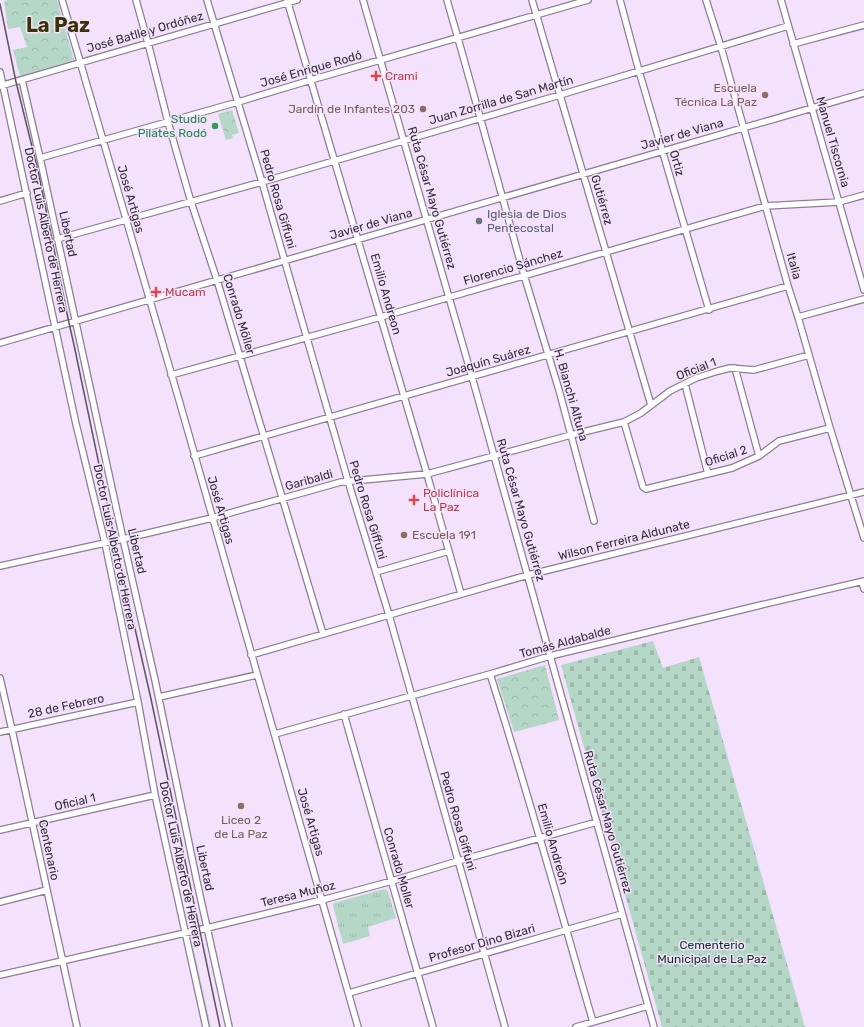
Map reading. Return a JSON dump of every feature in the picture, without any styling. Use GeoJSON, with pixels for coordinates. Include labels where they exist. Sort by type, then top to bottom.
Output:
{"type":"FeatureCollection","features":[{"type":"Feature","properties":{"kind":"street","name":"José Artigas"},"geometry":{"type":"LineString","coordinates":[[62,0],[275,734],[358,1027]]}},
{"type":"Feature","properties":{"kind":"street","name":"Conrado Möller"},"geometry":{"type":"LineString","coordinates":[[136,0],[191,202],[217,280],[323,634]]}},
{"type":"Feature","properties":{"kind":"street","name":"Pedro Rosa Giffuni"},"geometry":{"type":"LineString","coordinates":[[207,0],[262,182],[329,417],[389,614],[505,1027]]}},
{"type":"Feature","properties":{"kind":"street","name":"José Batlle y Ordóñez"},"geometry":{"type":"LineString","coordinates":[[2,85],[214,24],[288,1],[297,0]]}},
{"type":"Feature","properties":{"kind":"street","name":"Ruta César Mayo Gutiérrez"},"geometry":{"type":"LineString","coordinates":[[362,0],[450,297],[654,1027]]}},
{"type":"Feature","properties":{"kind":"street","name":"H. Bianchi Altuna"},"geometry":{"type":"LineString","coordinates":[[447,0],[502,198],[571,435],[594,521]]}},
{"type":"Feature","properties":{"kind":"street","name":"Gutiérrez"},"geometry":{"type":"LineString","coordinates":[[532,0],[651,406]]}},
{"type":"Feature","properties":{"kind":"street","name":"José Enrique Rodó"},"geometry":{"type":"LineString","coordinates":[[40,158],[588,0]]}},
{"type":"Feature","properties":{"kind":"street","name":"Ortiz"},"geometry":{"type":"LineString","coordinates":[[620,0],[639,71],[709,310]]}},
{"type":"Feature","properties":{"kind":"street","name":"Italia"},"geometry":{"type":"LineString","coordinates":[[706,0],[721,47],[788,286],[864,538]]}},
{"type":"Feature","properties":{"kind":"street","name":"Manuel Tiscornia"},"geometry":{"type":"LineString","coordinates":[[781,0],[864,290]]}},
{"type":"Feature","properties":{"kind":"street","name":"Emilio Andreon"},"geometry":{"type":"LineString","coordinates":[[288,1],[461,594]]}},
{"type":"Feature","properties":{"kind":"street"},"geometry":{"type":"LineString","coordinates":[[793,44],[864,25]]}},
{"type":"Feature","properties":{"kind":"street","name":"Juan Zorrilla de San Martín"},"geometry":{"type":"LineString","coordinates":[[57,239],[262,182],[560,95],[788,26]]}},
{"type":"Feature","properties":{"kind":"street","name":"Doctor Luis Alberto de Herrera"},"geometry":{"type":"LineString","coordinates":[[0,72],[76,424],[105,543],[138,702],[155,795],[184,933],[206,1027]]}},
{"type":"Feature","properties":{"kind":"street","name":"Libertad"},"geometry":{"type":"LineString","coordinates":[[22,80],[159,697],[229,1027]]}},
{"type":"Feature","properties":{"kind":"street","name":"Javier de Viana"},"geometry":{"type":"LineString","coordinates":[[0,343],[864,93]]}},
{"type":"Feature","properties":{"kind":"street"},"geometry":{"type":"LineString","coordinates":[[0,201],[26,193]]}},
{"type":"Feature","properties":{"kind":"street","name":"Florencio Sánchez"},"geometry":{"type":"LineString","coordinates":[[171,375],[381,317],[765,206],[839,202],[864,195]]}},
{"type":"Feature","properties":{"kind":"street","name":"Joaquín Suárez"},"geometry":{"type":"LineString","coordinates":[[194,456],[709,310],[788,286]]}},
{"type":"Feature","properties":{"kind":"street"},"geometry":{"type":"LineString","coordinates":[[798,317],[864,299]]}},
{"type":"Feature","properties":{"kind":"street","name":"Oficial 1"},"geometry":{"type":"LineString","coordinates":[[624,422],[651,406],[670,391],[696,378],[730,368],[754,370],[809,355]]}},
{"type":"Feature","properties":{"kind":"street"},"geometry":{"type":"LineString","coordinates":[[734,368],[759,456]]}},
{"type":"Feature","properties":{"kind":"street"},"geometry":{"type":"LineString","coordinates":[[685,384],[708,474]]}},
{"type":"Feature","properties":{"kind":"street","name":"Garibaldi"},"geometry":{"type":"LineString","coordinates":[[0,566],[212,518],[348,481],[427,474],[624,422]]}},
{"type":"Feature","properties":{"kind":"street","name":"Oficial 2"},"geometry":{"type":"LineString","coordinates":[[624,422],[643,487],[646,489],[732,468],[759,456],[779,441],[830,428]]}},
{"type":"Feature","properties":{"kind":"street","name":"Wilson Ferreira Aldunate"},"geometry":{"type":"LineString","coordinates":[[252,655],[389,614],[528,575],[864,492]]}},
{"type":"Feature","properties":{"kind":"street"},"geometry":{"type":"LineString","coordinates":[[376,572],[448,551]]}},
{"type":"Feature","properties":{"kind":"street"},"geometry":{"type":"LineString","coordinates":[[863,582],[864,589]]}},
{"type":"Feature","properties":{"kind":"street","name":"Tomás Aldabalde"},"geometry":{"type":"LineString","coordinates":[[275,734],[550,656],[753,606],[863,582]]}},
{"type":"Feature","properties":{"kind":"street","name":"Emilio Andreón"},"geometry":{"type":"LineString","coordinates":[[490,674],[540,837],[593,1022]]}},
{"type":"Feature","properties":{"kind":"street"},"geometry":{"type":"LineString","coordinates":[[159,697],[257,675]]}},
{"type":"Feature","properties":{"kind":"street","name":"Centenario"},"geometry":{"type":"LineString","coordinates":[[0,678],[77,1027]]}},
{"type":"Feature","properties":{"kind":"street","name":"28 de Febrero"},"geometry":{"type":"LineString","coordinates":[[0,732],[138,702]]}},
{"type":"Feature","properties":{"kind":"street","name":"Conrado Moller"},"geometry":{"type":"LineString","coordinates":[[344,714],[433,1027]]}},
{"type":"Feature","properties":{"kind":"street","name":"Oficial 1"},"geometry":{"type":"LineString","coordinates":[[0,830],[155,795]]}},
{"type":"Feature","properties":{"kind":"street","name":"Teresa Muñoz"},"geometry":{"type":"LineString","coordinates":[[0,975],[322,900],[597,822]]}},
{"type":"Feature","properties":{"kind":"street"},"geometry":{"type":"LineString","coordinates":[[0,902],[47,890]]}},
{"type":"Feature","properties":{"kind":"street","name":"Profesor Dino Bizari"},"geometry":{"type":"LineString","coordinates":[[349,993],[622,914]]}},
{"type":"Feature","properties":{"kind":"street"},"geometry":{"type":"LineString","coordinates":[[576,1027],[648,1006]]}},
{"type":"Feature","properties":{"kind":"green space"},"geometry":{"type":"Polygon","coordinates":[[[57,0],[74,60],[20,76],[13,50],[27,47],[20,27],[8,29],[4,1],[57,0]]]}},
{"type":"Feature","properties":{"kind":"green space"},"geometry":{"type":"Polygon","coordinates":[[[232,110],[239,133],[232,135],[233,138],[226,140],[218,114],[232,110]]]}},
{"type":"Feature","properties":{"kind":"green space","name":"Cementerio Municipal de La Paz"},"geometry":{"type":"Polygon","coordinates":[[[653,641],[663,668],[699,657],[805,1027],[662,1027],[561,665],[653,641]]]}},
{"type":"Feature","properties":{"kind":"green space"},"geometry":{"type":"Polygon","coordinates":[[[545,665],[559,720],[514,732],[497,679],[545,665]]]}},
{"type":"Feature","properties":{"kind":"green space"},"geometry":{"type":"Polygon","coordinates":[[[384,889],[388,891],[396,918],[368,927],[370,936],[343,944],[333,906],[334,903],[384,889]]]}},
{"type":"Feature","properties":{"kind":"green space"},"geometry":{"type":"Polygon","coordinates":[[[191,947],[195,955],[211,1027],[208,1027],[191,947]]]}},
{"type":"Feature","properties":{"kind":"railway"},"geometry":{"type":"LineString","coordinates":[[0,4],[16,82],[38,171],[115,541],[151,699],[220,1027]]}},
{"type":"Feature","properties":{"kind":"place","name":"Crami"},"geometry":{"type":"Point","coordinates":[376,76]}},
{"type":"Feature","properties":{"kind":"place","name":"Escuela Técnica La Paz"},"geometry":{"type":"Point","coordinates":[765,95]}},
{"type":"Feature","properties":{"kind":"place","name":"Jardín de Infantes 203"},"geometry":{"type":"Point","coordinates":[423,109]}},
{"type":"Feature","properties":{"kind":"place","name":"Studio Pilates Rodó"},"geometry":{"type":"Point","coordinates":[215,126]}},
{"type":"Feature","properties":{"kind":"place","name":"Iglesia de Dios Pentecostal"},"geometry":{"type":"Point","coordinates":[479,221]}},
{"type":"Feature","properties":{"kind":"place","name":"Mucam"},"geometry":{"type":"Point","coordinates":[156,292]}},
{"type":"Feature","properties":{"kind":"place","name":"Policlínica La Paz"},"geometry":{"type":"Point","coordinates":[414,500]}},
{"type":"Feature","properties":{"kind":"place","name":"Escuela 191"},"geometry":{"type":"Point","coordinates":[404,535]}},
{"type":"Feature","properties":{"kind":"place","name":"Liceo 2 de La Paz"},"geometry":{"type":"Point","coordinates":[241,806]}},
{"type":"Feature","properties":{"kind":"district","name":"La Paz"},"geometry":{"type":"Point","coordinates":[58,25]}}]}
